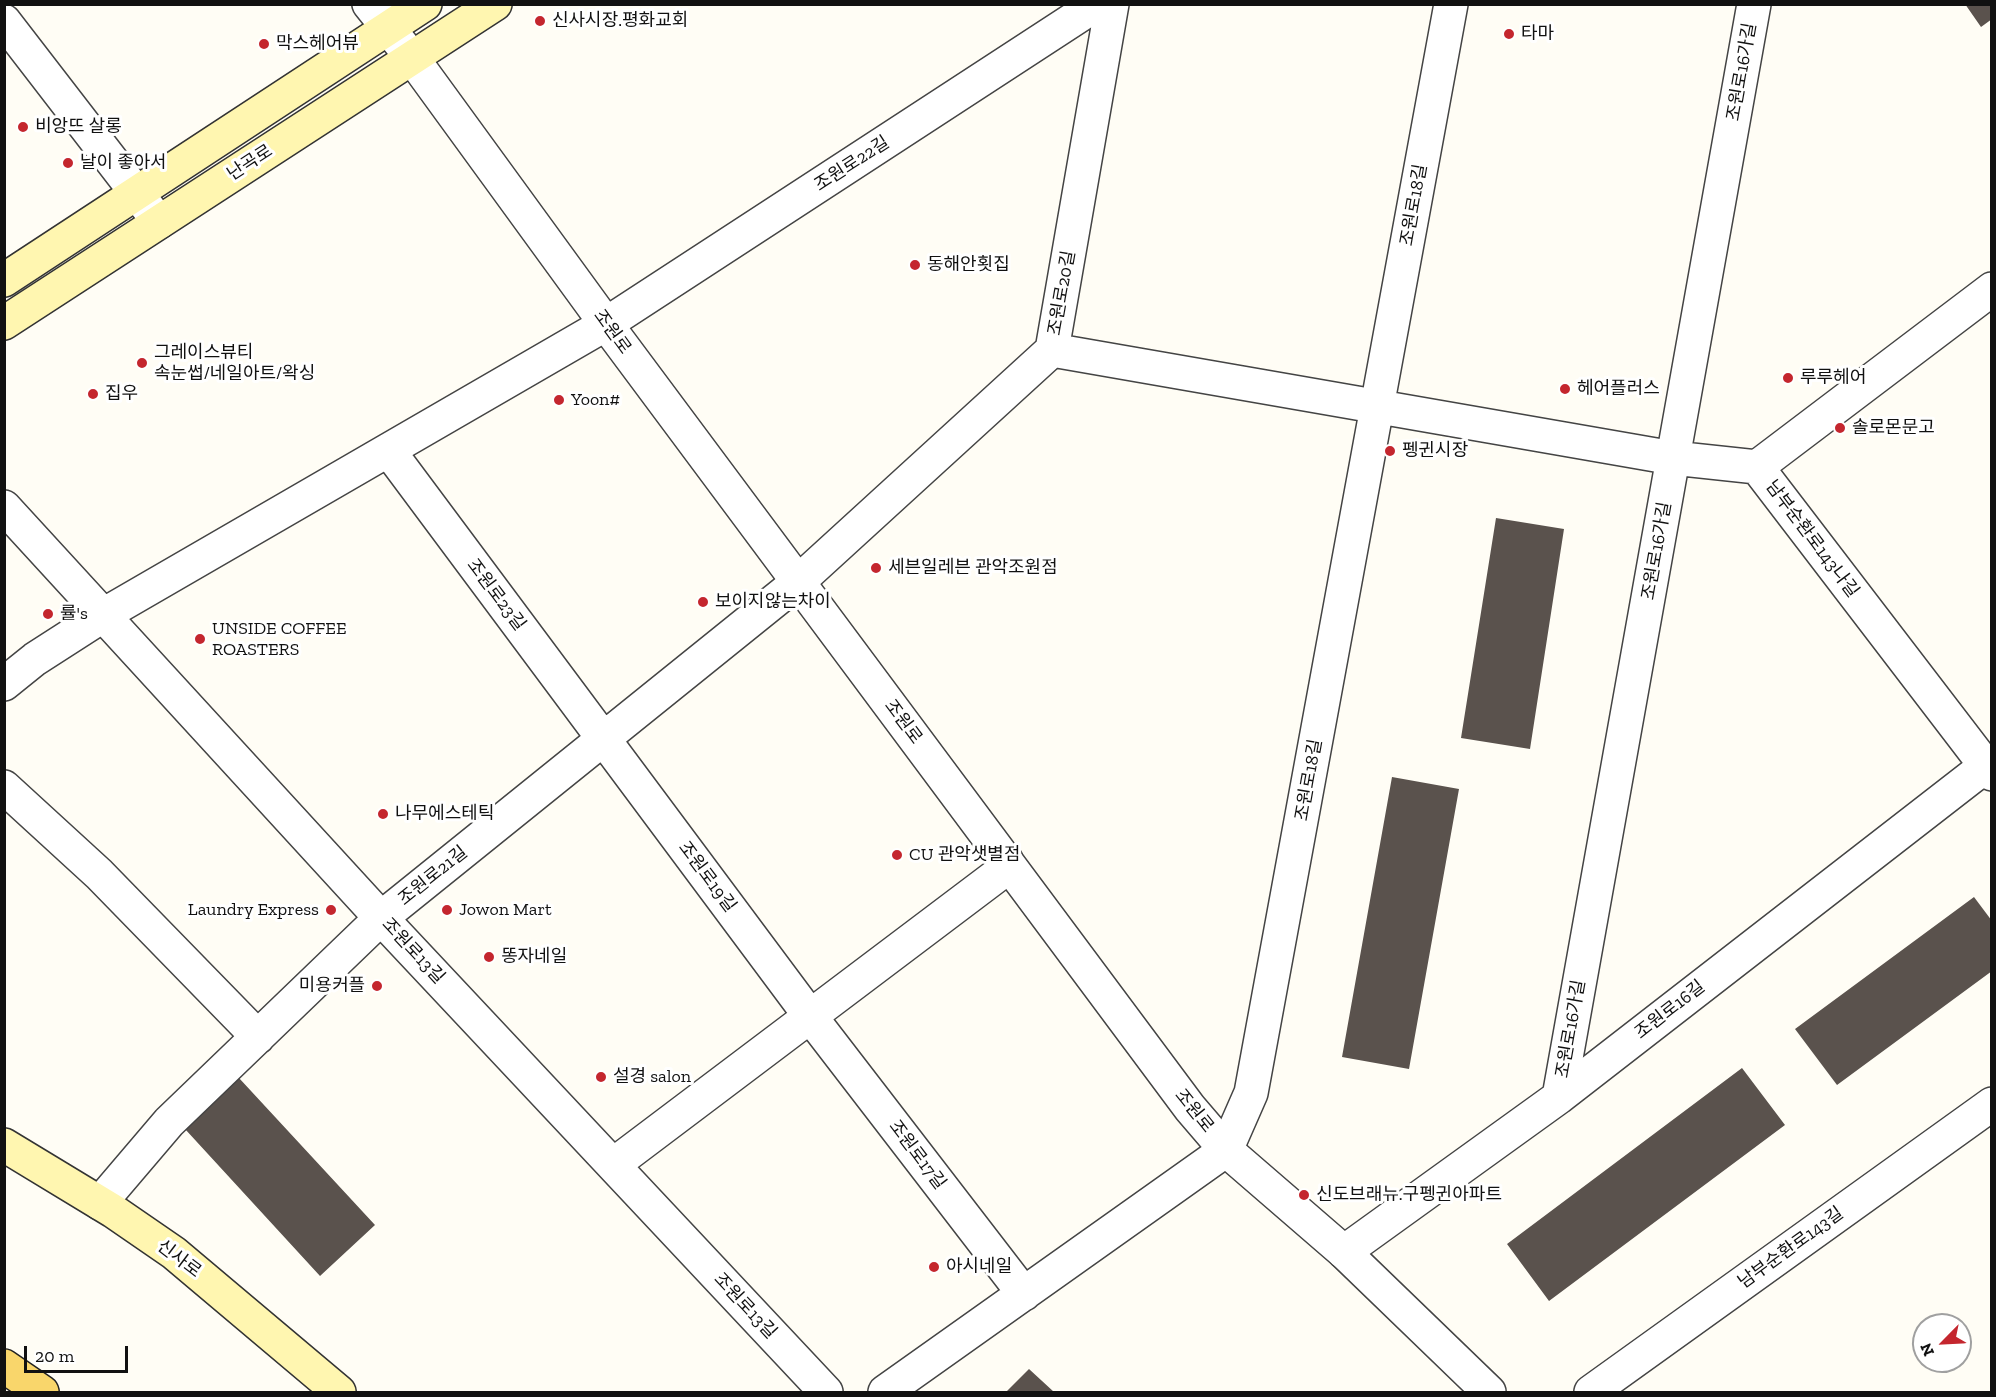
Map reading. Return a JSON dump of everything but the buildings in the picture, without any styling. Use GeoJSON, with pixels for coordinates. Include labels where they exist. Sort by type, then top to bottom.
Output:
{"type":"FeatureCollection","features":[{"type":"Feature","properties":{"kind":"main road","name":"난곡로"},"geometry":{"type":"LineString","coordinates":[[4,323],[495,4]]}},
{"type":"Feature","properties":{"kind":"main road","name":"난곡로"},"geometry":{"type":"LineString","coordinates":[[4,280],[136,192],[379,17],[421,6]]}},
{"type":"Feature","properties":{"kind":"main road","name":"신사로"},"geometry":{"type":"LineString","coordinates":[[4,1145],[100,1203],[174,1253],[339,1392]]}},
{"type":"Feature","properties":{"kind":"main road"},"geometry":{"type":"LineString","coordinates":[[4,1366],[42,1392]]}},
{"type":"Feature","properties":{"kind":"street","name":"조원로22길"},"geometry":{"type":"LineString","coordinates":[[606,324],[1097,4]]}},
{"type":"Feature","properties":{"kind":"street","name":"조원로20길"},"geometry":{"type":"LineString","coordinates":[[798,582],[1052,350],[1112,4]]}},
{"type":"Feature","properties":{"kind":"street","name":"조원로18길"},"geometry":{"type":"LineString","coordinates":[[1226,1150],[1251,1093],[1451,4]]}},
{"type":"Feature","properties":{"kind":"street","name":"조원로16가길"},"geometry":{"type":"LineString","coordinates":[[1559,1097],[1754,4]]}},
{"type":"Feature","properties":{"kind":"street","name":"조원로"},"geometry":{"type":"LineString","coordinates":[[379,17],[413,59],[606,324],[1190,1108],[1226,1150],[1344,1252],[1489,1392]]}},
{"type":"Feature","properties":{"kind":"street"},"geometry":{"type":"LineString","coordinates":[[4,21],[159,222]]}},
{"type":"Feature","properties":{"kind":"street"},"geometry":{"type":"LineString","coordinates":[[1757,467],[1992,289]]}},
{"type":"Feature","properties":{"kind":"street"},"geometry":{"type":"LineString","coordinates":[[4,684],[35,659],[105,614],[606,324]]}},
{"type":"Feature","properties":{"kind":"street"},"geometry":{"type":"LineString","coordinates":[[1052,350],[1378,405]]}},
{"type":"Feature","properties":{"kind":"street","name":"남부순환로143나길"},"geometry":{"type":"LineString","coordinates":[[1378,405],[1673,458],[1757,467],[1990,767]]}},
{"type":"Feature","properties":{"kind":"street","name":"조원로23길"},"geometry":{"type":"LineString","coordinates":[[389,451],[603,739]]}},
{"type":"Feature","properties":{"kind":"street","name":"조원로13길"},"geometry":{"type":"LineString","coordinates":[[4,507],[105,614],[381,918],[826,1392]]}},
{"type":"Feature","properties":{"kind":"street","name":"조원로21길"},"geometry":{"type":"LineString","coordinates":[[100,1203],[170,1122],[381,918],[798,582]]}},
{"type":"Feature","properties":{"kind":"street","name":"조원로19길"},"geometry":{"type":"LineString","coordinates":[[603,739],[810,1016]]}},
{"type":"Feature","properties":{"kind":"street","name":"조원로16길"},"geometry":{"type":"LineString","coordinates":[[1344,1252],[1559,1097],[1990,767]]}},
{"type":"Feature","properties":{"kind":"street"},"geometry":{"type":"LineString","coordinates":[[4,787],[99,874],[258,1037]]}},
{"type":"Feature","properties":{"kind":"street"},"geometry":{"type":"LineString","coordinates":[[613,1165],[1000,873],[1006,860]]}},
{"type":"Feature","properties":{"kind":"street","name":"조원로17길"},"geometry":{"type":"LineString","coordinates":[[810,1016],[1024,1294]]}},
{"type":"Feature","properties":{"kind":"street","name":"남부순환로143길"},"geometry":{"type":"LineString","coordinates":[[1590,1392],[1992,1104]]}},
{"type":"Feature","properties":{"kind":"street"},"geometry":{"type":"LineString","coordinates":[[885,1392],[1226,1150]]}},
{"type":"Feature","properties":{"kind":"place","name":"신사시장.평화교회"},"geometry":{"type":"Point","coordinates":[540,21]}},
{"type":"Feature","properties":{"kind":"place","name":"타마"},"geometry":{"type":"Point","coordinates":[1509,34]}},
{"type":"Feature","properties":{"kind":"place","name":"막스헤어뷰"},"geometry":{"type":"Point","coordinates":[264,44]}},
{"type":"Feature","properties":{"kind":"place","name":"비앙뜨 살롱"},"geometry":{"type":"Point","coordinates":[23,127]}},
{"type":"Feature","properties":{"kind":"place","name":"날이 좋아서"},"geometry":{"type":"Point","coordinates":[68,163]}},
{"type":"Feature","properties":{"kind":"place","name":"동해안횟집"},"geometry":{"type":"Point","coordinates":[915,265]}},
{"type":"Feature","properties":{"kind":"place","name":"그레이스뷰티 속눈썹/네일아트/왁싱"},"geometry":{"type":"Point","coordinates":[142,363]}},
{"type":"Feature","properties":{"kind":"place","name":"루루헤어"},"geometry":{"type":"Point","coordinates":[1788,378]}},
{"type":"Feature","properties":{"kind":"place","name":"헤어플러스"},"geometry":{"type":"Point","coordinates":[1565,389]}},
{"type":"Feature","properties":{"kind":"place","name":"집우"},"geometry":{"type":"Point","coordinates":[93,394]}},
{"type":"Feature","properties":{"kind":"place","name":"Yoon#"},"geometry":{"type":"Point","coordinates":[559,400]}},
{"type":"Feature","properties":{"kind":"place","name":"솔로몬문고"},"geometry":{"type":"Point","coordinates":[1840,428]}},
{"type":"Feature","properties":{"kind":"place","name":"펭귄시장"},"geometry":{"type":"Point","coordinates":[1390,451]}},
{"type":"Feature","properties":{"kind":"place","name":"세븐일레븐 관악조원점"},"geometry":{"type":"Point","coordinates":[876,568]}},
{"type":"Feature","properties":{"kind":"place","name":"보이지않는차이"},"geometry":{"type":"Point","coordinates":[703,602]}},
{"type":"Feature","properties":{"kind":"place","name":"률's"},"geometry":{"type":"Point","coordinates":[48,614]}},
{"type":"Feature","properties":{"kind":"place","name":"UNSIDE COFFEE ROASTERS"},"geometry":{"type":"Point","coordinates":[200,639]}},
{"type":"Feature","properties":{"kind":"place","name":"나무에스테틱"},"geometry":{"type":"Point","coordinates":[383,814]}},
{"type":"Feature","properties":{"kind":"place","name":"CU 관악샛별점"},"geometry":{"type":"Point","coordinates":[897,855]}},
{"type":"Feature","properties":{"kind":"place","name":"Laundry Express"},"geometry":{"type":"Point","coordinates":[331,910]}},
{"type":"Feature","properties":{"kind":"place","name":"Jowon Mart"},"geometry":{"type":"Point","coordinates":[447,910]}},
{"type":"Feature","properties":{"kind":"place","name":"똥자네일"},"geometry":{"type":"Point","coordinates":[489,957]}},
{"type":"Feature","properties":{"kind":"place","name":"미용커플"},"geometry":{"type":"Point","coordinates":[377,986]}},
{"type":"Feature","properties":{"kind":"place","name":"설경 salon"},"geometry":{"type":"Point","coordinates":[601,1077]}},
{"type":"Feature","properties":{"kind":"place","name":"신도브래뉴.구펭귄아파트"},"geometry":{"type":"Point","coordinates":[1304,1195]}},
{"type":"Feature","properties":{"kind":"place","name":"아시네일"},"geometry":{"type":"Point","coordinates":[934,1267]}}]}
